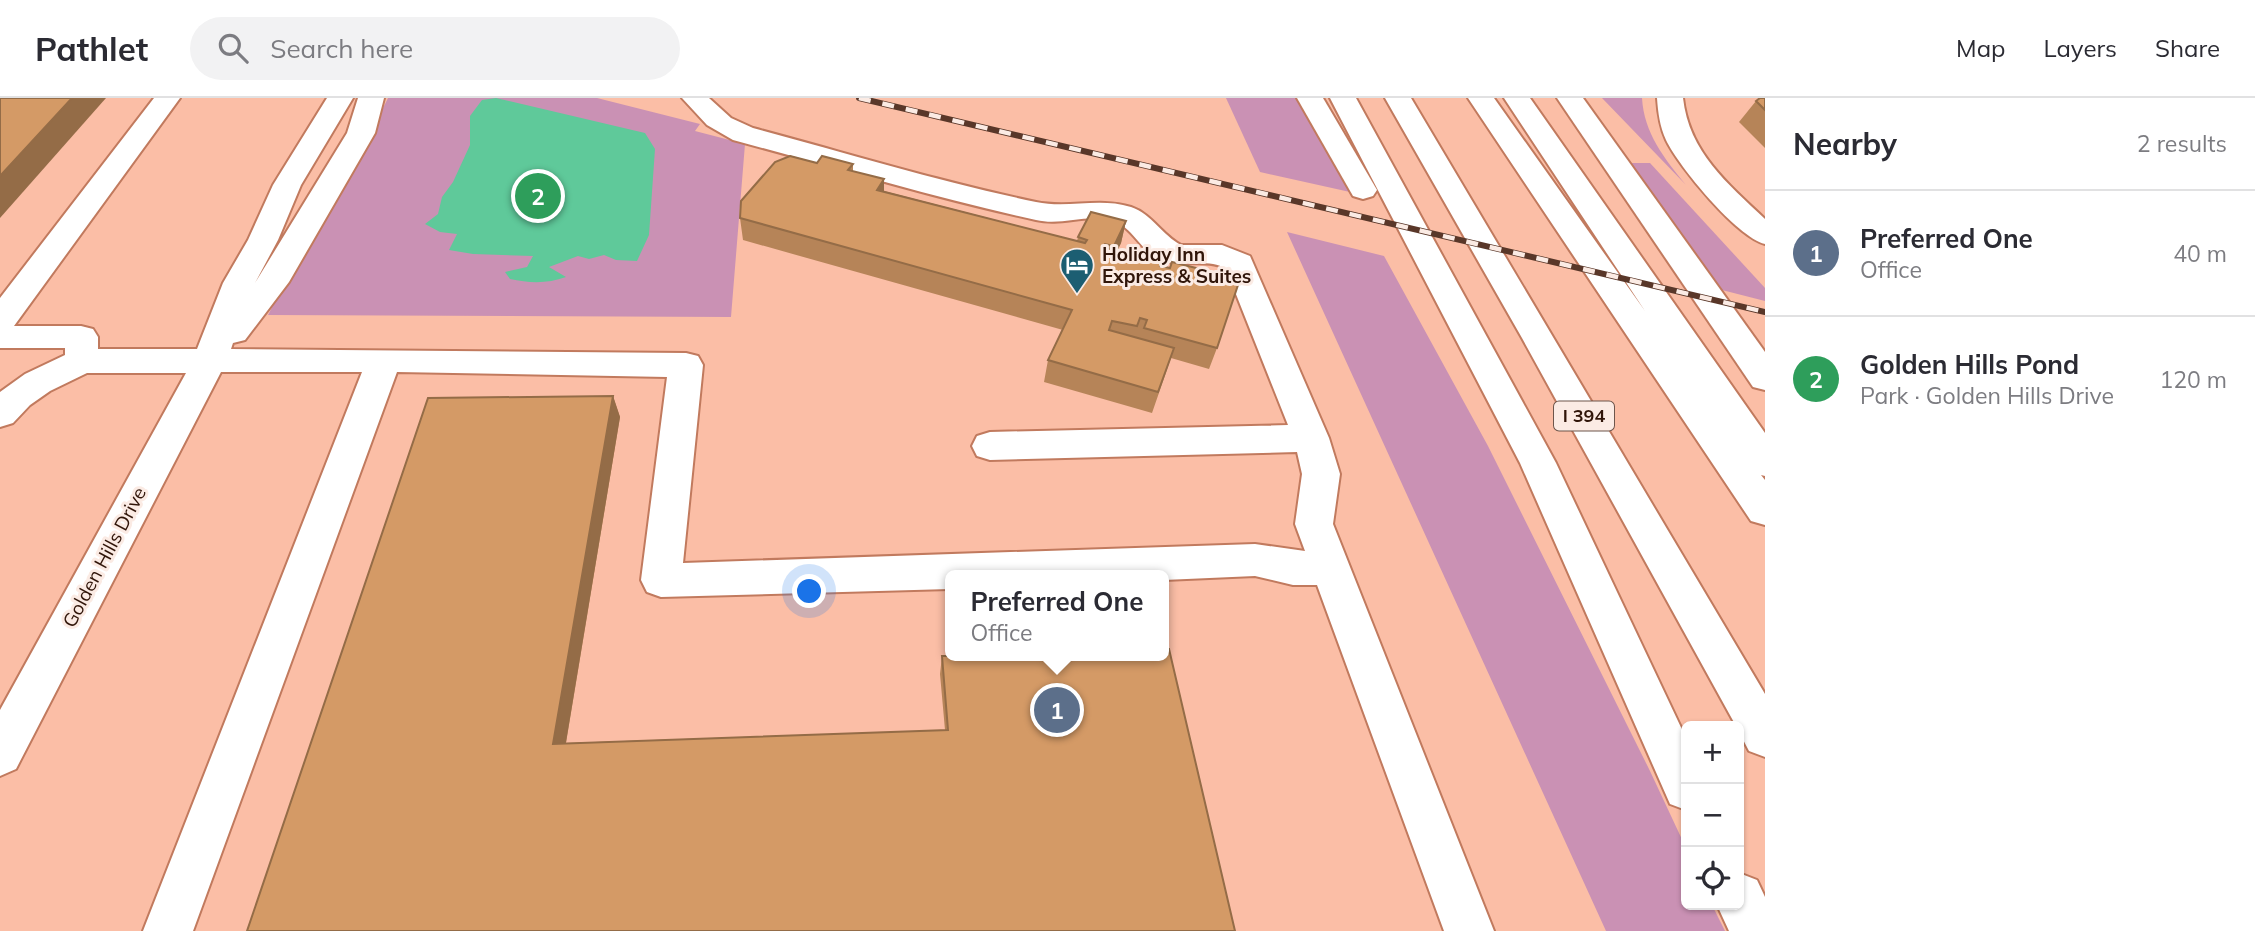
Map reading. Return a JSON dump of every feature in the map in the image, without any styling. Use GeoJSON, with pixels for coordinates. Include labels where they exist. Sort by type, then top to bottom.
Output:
{"type":"FeatureCollection","features":[{"type":"Feature","properties":{"kind":"main road"},"geometry":{"type":"LineString","coordinates":[[0,321],[167,98]]}},
{"type":"Feature","properties":{"kind":"main road","name":"Golden Hills Drive"},"geometry":{"type":"LineString","coordinates":[[0,754],[210,360],[239,284],[264,240],[287,185],[340,98]]}},
{"type":"Feature","properties":{"kind":"main road","name":"Golden Hills Drive"},"geometry":{"type":"LineString","coordinates":[[210,360],[273,282],[361,133],[371,98]]}},
{"type":"Feature","properties":{"kind":"main road"},"geometry":{"type":"LineString","coordinates":[[695,98],[715,120],[743,134],[1042,213],[1105,209],[1141,223],[1153,238],[1172,253]]}},
{"type":"Feature","properties":{"kind":"main road"},"geometry":{"type":"LineString","coordinates":[[1310,98],[1518,463],[1648,708]]}},
{"type":"Feature","properties":{"kind":"main road"},"geometry":{"type":"LineString","coordinates":[[1343,98],[1538,463],[1684,784]]}},
{"type":"Feature","properties":{"kind":"main road","name":"I 394"},"geometry":{"type":"LineString","coordinates":[[1398,98],[1539,338],[1765,736]]}},
{"type":"Feature","properties":{"kind":"main road"},"geometry":{"type":"LineString","coordinates":[[1481,98],[1765,510]]}},
{"type":"Feature","properties":{"kind":"main road"},"geometry":{"type":"LineString","coordinates":[[1517,98],[1765,462]]}},
{"type":"Feature","properties":{"kind":"main road"},"geometry":{"type":"LineString","coordinates":[[1570,98],[1765,378]]}},
{"type":"Feature","properties":{"kind":"main road"},"geometry":{"type":"LineString","coordinates":[[1670,98],[1670,110],[1679,141],[1709,181],[1765,235]]}},
{"type":"Feature","properties":{"kind":"main road"},"geometry":{"type":"LineString","coordinates":[[1042,213],[1045,228],[1072,242]]}},
{"type":"Feature","properties":{"kind":"main road"},"geometry":{"type":"LineString","coordinates":[[1129,256],[1214,253],[1230,256],[1239,263],[1311,438],[1321,474],[1314,524],[1329,568],[1469,931]]}},
{"type":"Feature","properties":{"kind":"main road"},"geometry":{"type":"LineString","coordinates":[[0,337],[81,337],[82,361]]}},
{"type":"Feature","properties":{"kind":"main road"},"geometry":{"type":"LineString","coordinates":[[168,931],[384,360]]}},
{"type":"Feature","properties":{"kind":"main road"},"geometry":{"type":"LineString","coordinates":[[0,414],[9,402],[28,388],[82,361],[384,360],[686,365],[662,580],[945,572]]}},
{"type":"Feature","properties":{"kind":"main road"},"geometry":{"type":"LineString","coordinates":[[990,446],[1311,438]]}},
{"type":"Feature","properties":{"kind":"main road"},"geometry":{"type":"LineString","coordinates":[[999,570],[1255,560],[1293,568],[1329,568]]}},
{"type":"Feature","properties":{"kind":"main road"},"geometry":{"type":"LineString","coordinates":[[1744,908],[1755,931]]}},
{"type":"Feature","properties":{"kind":"shaded area"},"geometry":{"type":"Polygon","coordinates":[[[388,98],[597,98],[700,124],[695,131],[745,144],[731,317],[268,315],[388,98]]]}},
{"type":"Feature","properties":{"kind":"shaded area"},"geometry":{"type":"Polygon","coordinates":[[[496,98],[645,133],[655,149],[649,235],[637,261],[616,260],[604,255],[589,259],[578,256],[549,267],[566,277],[545,282],[510,279],[505,272],[527,267],[533,256],[473,254],[449,250],[457,234],[440,232],[425,224],[438,214],[442,197],[453,182],[470,145],[470,116],[482,100],[496,98]]]}},
{"type":"Feature","properties":{"kind":"shaded area"},"geometry":{"type":"Polygon","coordinates":[[[1226,98],[1300,98],[1350,192],[1260,172],[1226,98]]]}},
{"type":"Feature","properties":{"kind":"shaded area"},"geometry":{"type":"Polygon","coordinates":[[[1602,98],[1642,98],[1651,134],[1686,185],[1602,98]]]}},
{"type":"Feature","properties":{"kind":"shaded area"},"geometry":{"type":"Polygon","coordinates":[[[1629,163],[1650,163],[1765,288],[1765,301],[1718,289],[1629,163]]]}},
{"type":"Feature","properties":{"kind":"shaded area"},"geometry":{"type":"Polygon","coordinates":[[[1287,232],[1384,256],[1488,446],[1681,837],[1681,910],[1714,910],[1725,931],[1606,931],[1287,232]]]}},
{"type":"Feature","properties":{"kind":"building"},"geometry":{"type":"Polygon","coordinates":[[[0,98],[72,98],[0,176],[0,98]]]}},
{"type":"Feature","properties":{"kind":"building"},"geometry":{"type":"Polygon","coordinates":[[[1765,98],[1765,110],[1756,101],[1765,98]]]}},
{"type":"Feature","properties":{"kind":"building","name":"Holiday Inn Express & Suites"},"geometry":{"type":"Polygon","coordinates":[[[790,156],[817,163],[822,156],[853,164],[848,170],[884,179],[877,190],[1085,243],[1087,240],[1078,237],[1091,212],[1126,221],[1114,246],[1105,244],[1103,247],[1161,262],[1160,266],[1170,268],[1172,262],[1240,279],[1217,348],[1144,328],[1147,320],[1140,318],[1137,326],[1112,321],[1109,330],[1174,348],[1158,392],[1048,360],[1072,310],[740,218],[741,201],[775,162],[790,156]]]}},
{"type":"Feature","properties":{"kind":"building"},"geometry":{"type":"Polygon","coordinates":[[[613,396],[553,744],[948,730],[942,656],[945,656],[945,661],[1169,661],[1169,649],[1235,931],[247,931],[428,398],[613,396]]]}},
{"type":"Feature","properties":{"kind":"railway"},"geometry":{"type":"LineString","coordinates":[[859,98],[1765,312]]}},
{"type":"Feature","properties":{"kind":"place","name":"Golden Hills Pond"},"geometry":{"type":"Point","coordinates":[538,196]}},
{"type":"Feature","properties":{"kind":"place","name":"Holiday Inn Express & Suites"},"geometry":{"type":"Point","coordinates":[1077,295]}},
{"type":"Feature","properties":{"kind":"place","name":"Preferred One"},"geometry":{"type":"Point","coordinates":[1057,710]}}]}
